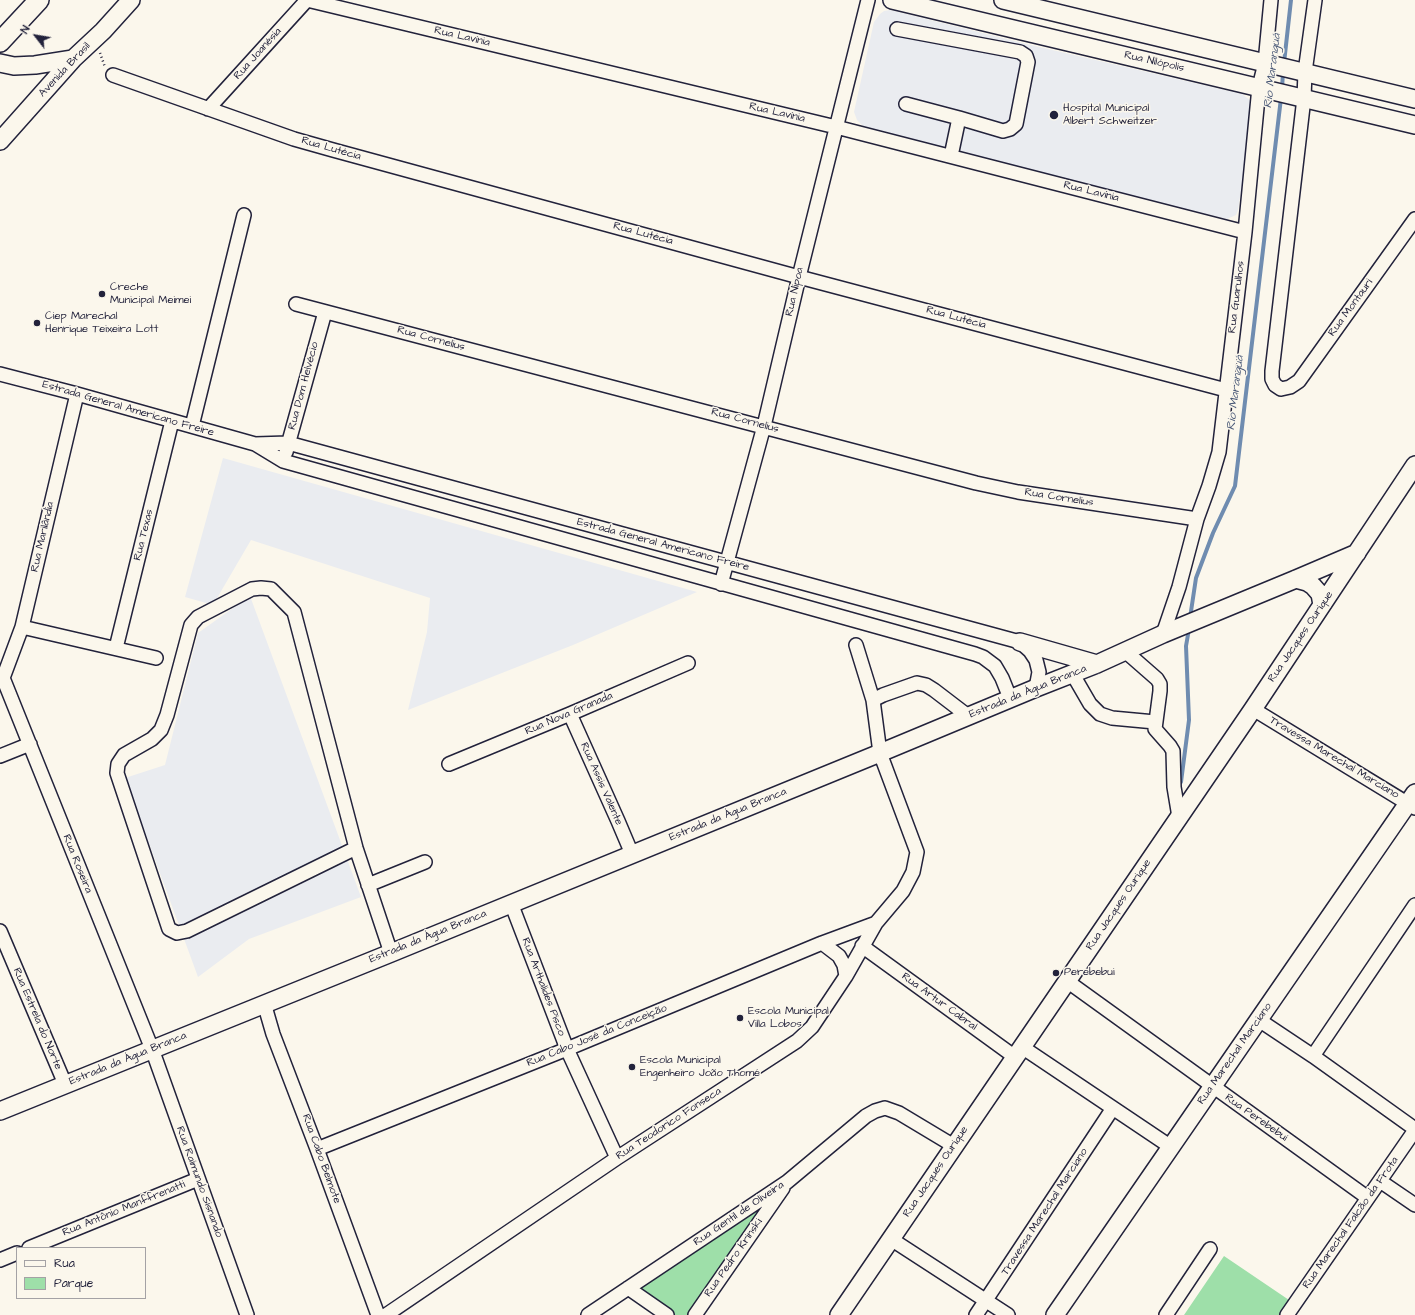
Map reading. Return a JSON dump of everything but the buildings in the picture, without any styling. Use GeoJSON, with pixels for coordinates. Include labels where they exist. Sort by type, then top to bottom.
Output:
{"type":"FeatureCollection","features":[{"type":"Feature","properties":{"kind":"highway"},"geometry":{"type":"LineString","coordinates":[[0,42],[39,0]]}},
{"type":"Feature","properties":{"kind":"main road","name":"Avenida Brasil"},"geometry":{"type":"LineString","coordinates":[[0,141],[73,59],[103,31],[131,0]]}},
{"type":"Feature","properties":{"kind":"main road","name":"Rua Nilópolis"},"geometry":{"type":"LineString","coordinates":[[892,0],[929,4],[1038,35],[1415,125]]}},
{"type":"Feature","properties":{"kind":"main road"},"geometry":{"type":"LineString","coordinates":[[1004,0],[1415,99]]}},
{"type":"Feature","properties":{"kind":"main road"},"geometry":{"type":"LineString","coordinates":[[1038,35],[1044,10]]}},
{"type":"Feature","properties":{"kind":"main road"},"geometry":{"type":"LineString","coordinates":[[0,63],[14,66],[51,64],[73,59]]}},
{"type":"Feature","properties":{"kind":"main road"},"geometry":{"type":"LineString","coordinates":[[1357,552],[1415,465]]}},
{"type":"Feature","properties":{"kind":"main road","name":"Estrada da Água Branca"},"geometry":{"type":"LineString","coordinates":[[0,1111],[264,1003],[391,953],[880,753],[1010,698],[1097,664],[1357,552]]}},
{"type":"Feature","properties":{"kind":"main road","name":"Rua Jacques Ourique"},"geometry":{"type":"LineString","coordinates":[[838,1315],[1253,709],[1357,552]]}},
{"type":"Feature","properties":{"kind":"main road"},"geometry":{"type":"LineString","coordinates":[[1296,579],[1307,582],[1318,590],[1322,598],[1322,605]]}},
{"type":"Feature","properties":{"kind":"main road"},"geometry":{"type":"LineString","coordinates":[[1020,642],[1097,664]]}},
{"type":"Feature","properties":{"kind":"main road","name":"Rua Marechal Marciano"},"geometry":{"type":"LineString","coordinates":[[1055,1315],[1259,1020],[1413,801]]}},
{"type":"Feature","properties":{"kind":"street","name":"Rua Joanésia"},"geometry":{"type":"LineString","coordinates":[[208,109],[307,0]]}},
{"type":"Feature","properties":{"kind":"street","name":"Rua Lavínia"},"geometry":{"type":"LineString","coordinates":[[307,0],[836,127],[1245,232]]}},
{"type":"Feature","properties":{"kind":"street","name":"Rua Nipoa"},"geometry":{"type":"LineString","coordinates":[[721,584],[728,563],[764,426],[799,277],[868,0]]}},
{"type":"Feature","properties":{"kind":"street","name":"Rua Guarulhos"},"geometry":{"type":"LineString","coordinates":[[1169,632],[1197,519],[1219,452],[1245,232],[1265,89],[1270,64],[1271,0]]}},
{"type":"Feature","properties":{"kind":"street"},"geometry":{"type":"LineString","coordinates":[[1296,96],[1315,0]]}},
{"type":"Feature","properties":{"kind":"street"},"geometry":{"type":"LineString","coordinates":[[897,30],[1020,52],[1026,56],[1028,62],[1016,124],[1010,129],[1003,131],[906,104]]}},
{"type":"Feature","properties":{"kind":"street","name":"Rua Lutécia"},"geometry":{"type":"LineString","coordinates":[[114,76],[333,150],[799,277],[1226,390]]}},
{"type":"Feature","properties":{"kind":"street","name":"Rua Montauri"},"geometry":{"type":"LineString","coordinates":[[1296,96],[1272,371],[1272,379],[1275,385],[1281,389],[1290,387],[1299,382],[1415,219]]}},
{"type":"Feature","properties":{"kind":"street"},"geometry":{"type":"LineString","coordinates":[[951,156],[959,118]]}},
{"type":"Feature","properties":{"kind":"street"},"geometry":{"type":"LineString","coordinates":[[192,426],[244,215]]}},
{"type":"Feature","properties":{"kind":"street","name":"Rua Cornelius"},"geometry":{"type":"LineString","coordinates":[[296,304],[764,426],[976,484],[1018,492],[1197,519]]}},
{"type":"Feature","properties":{"kind":"street","name":"Rua Dom Helvécio"},"geometry":{"type":"LineString","coordinates":[[283,461],[324,312]]}},
{"type":"Feature","properties":{"kind":"street","name":"Estrada General Americano Freire"},"geometry":{"type":"LineString","coordinates":[[0,374],[255,444],[283,461],[982,657],[995,666],[1010,698]]}},
{"type":"Feature","properties":{"kind":"street","name":"Rua Marilândia"},"geometry":{"type":"LineString","coordinates":[[1,679],[22,627],[77,394]]}},
{"type":"Feature","properties":{"kind":"street","name":"Rua Texas"},"geometry":{"type":"LineString","coordinates":[[116,648],[172,421]]}},
{"type":"Feature","properties":{"kind":"street","name":"Estrada General Americano Freire"},"geometry":{"type":"LineString","coordinates":[[255,444],[288,443],[1020,642]]}},
{"type":"Feature","properties":{"kind":"street"},"geometry":{"type":"LineString","coordinates":[[356,848],[187,931],[177,933],[169,929],[117,773],[118,764],[124,755],[152,739],[161,730],[167,715],[191,625],[198,618],[252,589],[271,589],[294,612],[356,848],[391,953]]}},
{"type":"Feature","properties":{"kind":"street"},"geometry":{"type":"LineString","coordinates":[[22,627],[156,658]]}},
{"type":"Feature","properties":{"kind":"street"},"geometry":{"type":"LineString","coordinates":[[1020,642],[1030,651],[1036,660],[1039,672],[1036,688]]}},
{"type":"Feature","properties":{"kind":"street","name":"Rua Teodorico Fonseca"},"geometry":{"type":"LineString","coordinates":[[386,1315],[617,1158],[797,1041],[812,1027],[846,976],[876,922],[904,891],[914,872],[917,852],[880,753],[873,700],[856,645]]}},
{"type":"Feature","properties":{"kind":"street"},"geometry":{"type":"LineString","coordinates":[[1125,651],[1157,679],[1160,684],[1155,729],[1173,751],[1174,787],[1179,817]]}},
{"type":"Feature","properties":{"kind":"street","name":"Rua Nova Granada"},"geometry":{"type":"LineString","coordinates":[[448,764],[570,714],[688,663]]}},
{"type":"Feature","properties":{"kind":"street"},"geometry":{"type":"LineString","coordinates":[[1072,673],[1090,704],[1100,714],[1112,718],[1155,722]]}},
{"type":"Feature","properties":{"kind":"street","name":"Rua Roseira"},"geometry":{"type":"LineString","coordinates":[[1,679],[30,744],[152,1049]]}},
{"type":"Feature","properties":{"kind":"street"},"geometry":{"type":"LineString","coordinates":[[873,700],[917,683],[926,685],[934,690],[968,716]]}},
{"type":"Feature","properties":{"kind":"street","name":"Travessa Marechal Marciano"},"geometry":{"type":"LineString","coordinates":[[1253,709],[1413,801]]}},
{"type":"Feature","properties":{"kind":"street","name":"Rua Assis Valente"},"geometry":{"type":"LineString","coordinates":[[570,714],[632,854]]}},
{"type":"Feature","properties":{"kind":"street"},"geometry":{"type":"LineString","coordinates":[[0,756],[30,744]]}},
{"type":"Feature","properties":{"kind":"street"},"geometry":{"type":"LineString","coordinates":[[368,885],[425,862]]}},
{"type":"Feature","properties":{"kind":"street","name":"Rua Arthalides Pisco"},"geometry":{"type":"LineString","coordinates":[[511,903],[567,1049],[617,1158]]}},
{"type":"Feature","properties":{"kind":"street"},"geometry":{"type":"LineString","coordinates":[[1313,1056],[1415,905]]}},
{"type":"Feature","properties":{"kind":"street","name":"Rua Cabo José da Conceição"},"geometry":{"type":"LineString","coordinates":[[317,1149],[567,1049],[876,922]]}},
{"type":"Feature","properties":{"kind":"street","name":"Rua Estrela do Norte"},"geometry":{"type":"LineString","coordinates":[[0,931],[64,1084]]}},
{"type":"Feature","properties":{"kind":"street"},"geometry":{"type":"LineString","coordinates":[[822,943],[839,956],[844,965],[846,976]]}},
{"type":"Feature","properties":{"kind":"street","name":"Rua Artur Cabral"},"geometry":{"type":"LineString","coordinates":[[862,946],[1018,1052],[1113,1108],[1171,1147]]}},
{"type":"Feature","properties":{"kind":"street","name":"Rua Perebebui"},"geometry":{"type":"LineString","coordinates":[[1067,981],[1368,1198]]}},
{"type":"Feature","properties":{"kind":"street","name":"Rua Cabo Belmote"},"geometry":{"type":"LineString","coordinates":[[264,1003],[273,1034],[378,1315]]}},
{"type":"Feature","properties":{"kind":"street"},"geometry":{"type":"LineString","coordinates":[[1259,1020],[1313,1056],[1415,1130]]}},
{"type":"Feature","properties":{"kind":"street","name":"Rua Raimundo Sisnando"},"geometry":{"type":"LineString","coordinates":[[152,1049],[247,1315]]}},
{"type":"Feature","properties":{"kind":"street","name":"Rua Gentil de Oliveira"},"geometry":{"type":"LineString","coordinates":[[588,1315],[787,1182],[866,1116],[875,1111],[886,1108],[908,1117],[954,1146]]}},
{"type":"Feature","properties":{"kind":"street","name":"Travessa Marechal Marciano"},"geometry":{"type":"LineString","coordinates":[[976,1315],[1113,1108]]}},
{"type":"Feature","properties":{"kind":"street","name":"Rua Marechal Falcão da Frota"},"geometry":{"type":"LineString","coordinates":[[1287,1315],[1415,1130]]}},
{"type":"Feature","properties":{"kind":"street","name":"Rua Antônio Manffrenatti"},"geometry":{"type":"LineString","coordinates":[[31,1247],[198,1179]]}},
{"type":"Feature","properties":{"kind":"street"},"geometry":{"type":"LineString","coordinates":[[1380,1181],[1415,1204]]}},
{"type":"Feature","properties":{"kind":"street","name":"Rua Pedro Krinski"},"geometry":{"type":"LineString","coordinates":[[695,1315],[787,1182]]}},
{"type":"Feature","properties":{"kind":"street"},"geometry":{"type":"LineString","coordinates":[[891,1239],[1008,1315]]}},
{"type":"Feature","properties":{"kind":"street"},"geometry":{"type":"LineString","coordinates":[[1166,1315],[1210,1249]]}},
{"type":"Feature","properties":{"kind":"street"},"geometry":{"type":"LineString","coordinates":[[0,1260],[16,1253]]}},
{"type":"Feature","properties":{"kind":"street"},"geometry":{"type":"LineString","coordinates":[[628,1288],[668,1315]]}},
{"type":"Feature","properties":{"kind":"path"},"geometry":{"type":"LineString","coordinates":[[103,31],[100,56],[105,69],[114,76]]}},
{"type":"Feature","properties":{"kind":"shaded area","name":"Hospital Municipal Albert Schweitzer"},"geometry":{"type":"Polygon","coordinates":[[[890,10],[1035,46],[1242,94],[1251,101],[1254,107],[1236,215],[1227,219],[1098,189],[952,149],[865,128],[857,120],[854,112],[874,22],[884,11],[890,10]]]}},
{"type":"Feature","properties":{"kind":"shaded area"},"geometry":{"type":"Polygon","coordinates":[[[223,458],[697,592],[573,645],[408,710],[427,632],[430,598],[251,540],[213,605],[185,597],[223,458]]]}},
{"type":"Feature","properties":{"kind":"shaded area"},"geometry":{"type":"Polygon","coordinates":[[[250,596],[361,897],[249,939],[198,977],[125,778],[165,765],[198,633],[250,596]]]}},
{"type":"Feature","properties":{"kind":"green space"},"geometry":{"type":"Polygon","coordinates":[[[787,1182],[695,1315],[667,1315],[628,1288],[787,1182]]]}},
{"type":"Feature","properties":{"kind":"green space"},"geometry":{"type":"Polygon","coordinates":[[[1224,1256],[1289,1300],[1280,1315],[1184,1315],[1224,1256]]]}},
{"type":"Feature","properties":{"kind":"waterway","name":"Rio Maranguá"},"geometry":{"type":"LineString","coordinates":[[1284,63],[1291,0]]}},
{"type":"Feature","properties":{"kind":"waterway","name":"Rio Maranguá"},"geometry":{"type":"LineString","coordinates":[[1282,89],[1283,72]]}},
{"type":"Feature","properties":{"kind":"waterway","name":"Rio Maranguá"},"geometry":{"type":"LineString","coordinates":[[1190,618],[1196,578],[1213,533],[1235,486],[1281,98]]}},
{"type":"Feature","properties":{"kind":"waterway","name":"Rio Maranguá"},"geometry":{"type":"LineString","coordinates":[[1181,782],[1189,720],[1186,646],[1189,629]]}},
{"type":"Feature","properties":{"kind":"place","name":"Hospital Municipal Albert Schweitzer"},"geometry":{"type":"Point","coordinates":[1054,115]}},
{"type":"Feature","properties":{"kind":"place","name":"Creche Municipal Meimei"},"geometry":{"type":"Point","coordinates":[102,294]}},
{"type":"Feature","properties":{"kind":"place","name":"Ciep Marechal Henrique Teixeira Lott"},"geometry":{"type":"Point","coordinates":[37,323]}},
{"type":"Feature","properties":{"kind":"place","name":"Perebebui"},"geometry":{"type":"Point","coordinates":[1056,973]}},
{"type":"Feature","properties":{"kind":"place","name":"Escola Municipal Villa Lobos"},"geometry":{"type":"Point","coordinates":[740,1018]}},
{"type":"Feature","properties":{"kind":"place","name":"Escola Municipal Engenheiro João Thomé"},"geometry":{"type":"Point","coordinates":[632,1067]}}]}
